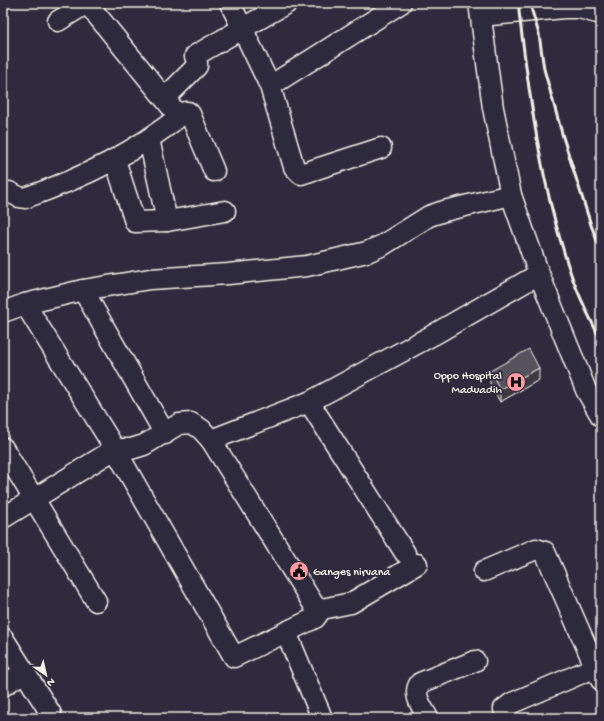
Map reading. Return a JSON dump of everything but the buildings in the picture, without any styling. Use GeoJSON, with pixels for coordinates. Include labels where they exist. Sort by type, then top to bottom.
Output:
{"type":"FeatureCollection","features":[{"type":"Feature","properties":{"kind":"street"},"geometry":{"type":"LineString","coordinates":[[58,22],[87,3],[179,117]]}},
{"type":"Feature","properties":{"kind":"street"},"geometry":{"type":"LineString","coordinates":[[230,3],[270,86],[294,167],[301,174],[381,148]]}},
{"type":"Feature","properties":{"kind":"street"},"geometry":{"type":"LineString","coordinates":[[165,98],[197,66],[198,63],[195,56],[196,54],[287,3]]}},
{"type":"Feature","properties":{"kind":"street"},"geometry":{"type":"LineString","coordinates":[[270,86],[401,3]]}},
{"type":"Feature","properties":{"kind":"street"},"geometry":{"type":"LineString","coordinates":[[597,3],[601,8]]}},
{"type":"Feature","properties":{"kind":"street"},"geometry":{"type":"LineString","coordinates":[[601,14],[579,8],[480,9],[493,108],[511,196],[539,274],[586,390],[601,416]]}},
{"type":"Feature","properties":{"kind":"street"},"geometry":{"type":"LineString","coordinates":[[5,187],[19,197],[25,198],[98,169],[149,140],[185,112],[190,114],[214,171]]}},
{"type":"Feature","properties":{"kind":"street"},"geometry":{"type":"LineString","coordinates":[[149,140],[167,221]]}},
{"type":"Feature","properties":{"kind":"street"},"geometry":{"type":"LineString","coordinates":[[115,160],[135,222],[167,221],[225,211]]}},
{"type":"Feature","properties":{"kind":"street"},"geometry":{"type":"LineString","coordinates":[[3,312],[25,304],[83,290],[150,279],[228,274],[307,266],[367,252],[383,245],[429,216],[444,211],[511,196]]}},
{"type":"Feature","properties":{"kind":"street"},"geometry":{"type":"LineString","coordinates":[[212,440],[309,402],[433,335],[539,274]]}},
{"type":"Feature","properties":{"kind":"street"},"geometry":{"type":"LineString","coordinates":[[83,290],[165,434]]}},
{"type":"Feature","properties":{"kind":"street"},"geometry":{"type":"LineString","coordinates":[[3,518],[115,449],[131,449],[144,445],[165,434],[179,424],[191,423],[201,429],[212,440],[317,610],[318,614],[315,618],[234,657],[115,449],[25,304]]}},
{"type":"Feature","properties":{"kind":"street"},"geometry":{"type":"LineString","coordinates":[[309,402],[411,558],[351,603],[317,610]]}},
{"type":"Feature","properties":{"kind":"street"},"geometry":{"type":"LineString","coordinates":[[3,448],[96,601]]}},
{"type":"Feature","properties":{"kind":"street"},"geometry":{"type":"LineString","coordinates":[[484,571],[536,549],[544,552],[597,664],[512,703],[504,709],[506,718]]}},
{"type":"Feature","properties":{"kind":"street"},"geometry":{"type":"LineString","coordinates":[[286,632],[322,718]]}},
{"type":"Feature","properties":{"kind":"street"},"geometry":{"type":"LineString","coordinates":[[3,638],[51,714]]}},
{"type":"Feature","properties":{"kind":"street"},"geometry":{"type":"LineString","coordinates":[[428,718],[416,694],[417,687],[420,683],[475,661]]}},
{"type":"Feature","properties":{"kind":"street"},"geometry":{"type":"LineString","coordinates":[[3,686],[24,672]]}},
{"type":"Feature","properties":{"kind":"railway"},"geometry":{"type":"LineString","coordinates":[[519,3],[523,46],[538,146],[553,212],[572,277],[601,341]]}},
{"type":"Feature","properties":{"kind":"railway"},"geometry":{"type":"LineString","coordinates":[[532,3],[532,11],[539,34],[544,69],[563,137],[591,225],[601,251]]}},
{"type":"Feature","properties":{"kind":"place","name":"Oppo Hospital Maduadih"},"geometry":{"type":"Point","coordinates":[516,382]}},
{"type":"Feature","properties":{"kind":"place","name":"Ganges nirvana"},"geometry":{"type":"Point","coordinates":[299,571]}}]}
